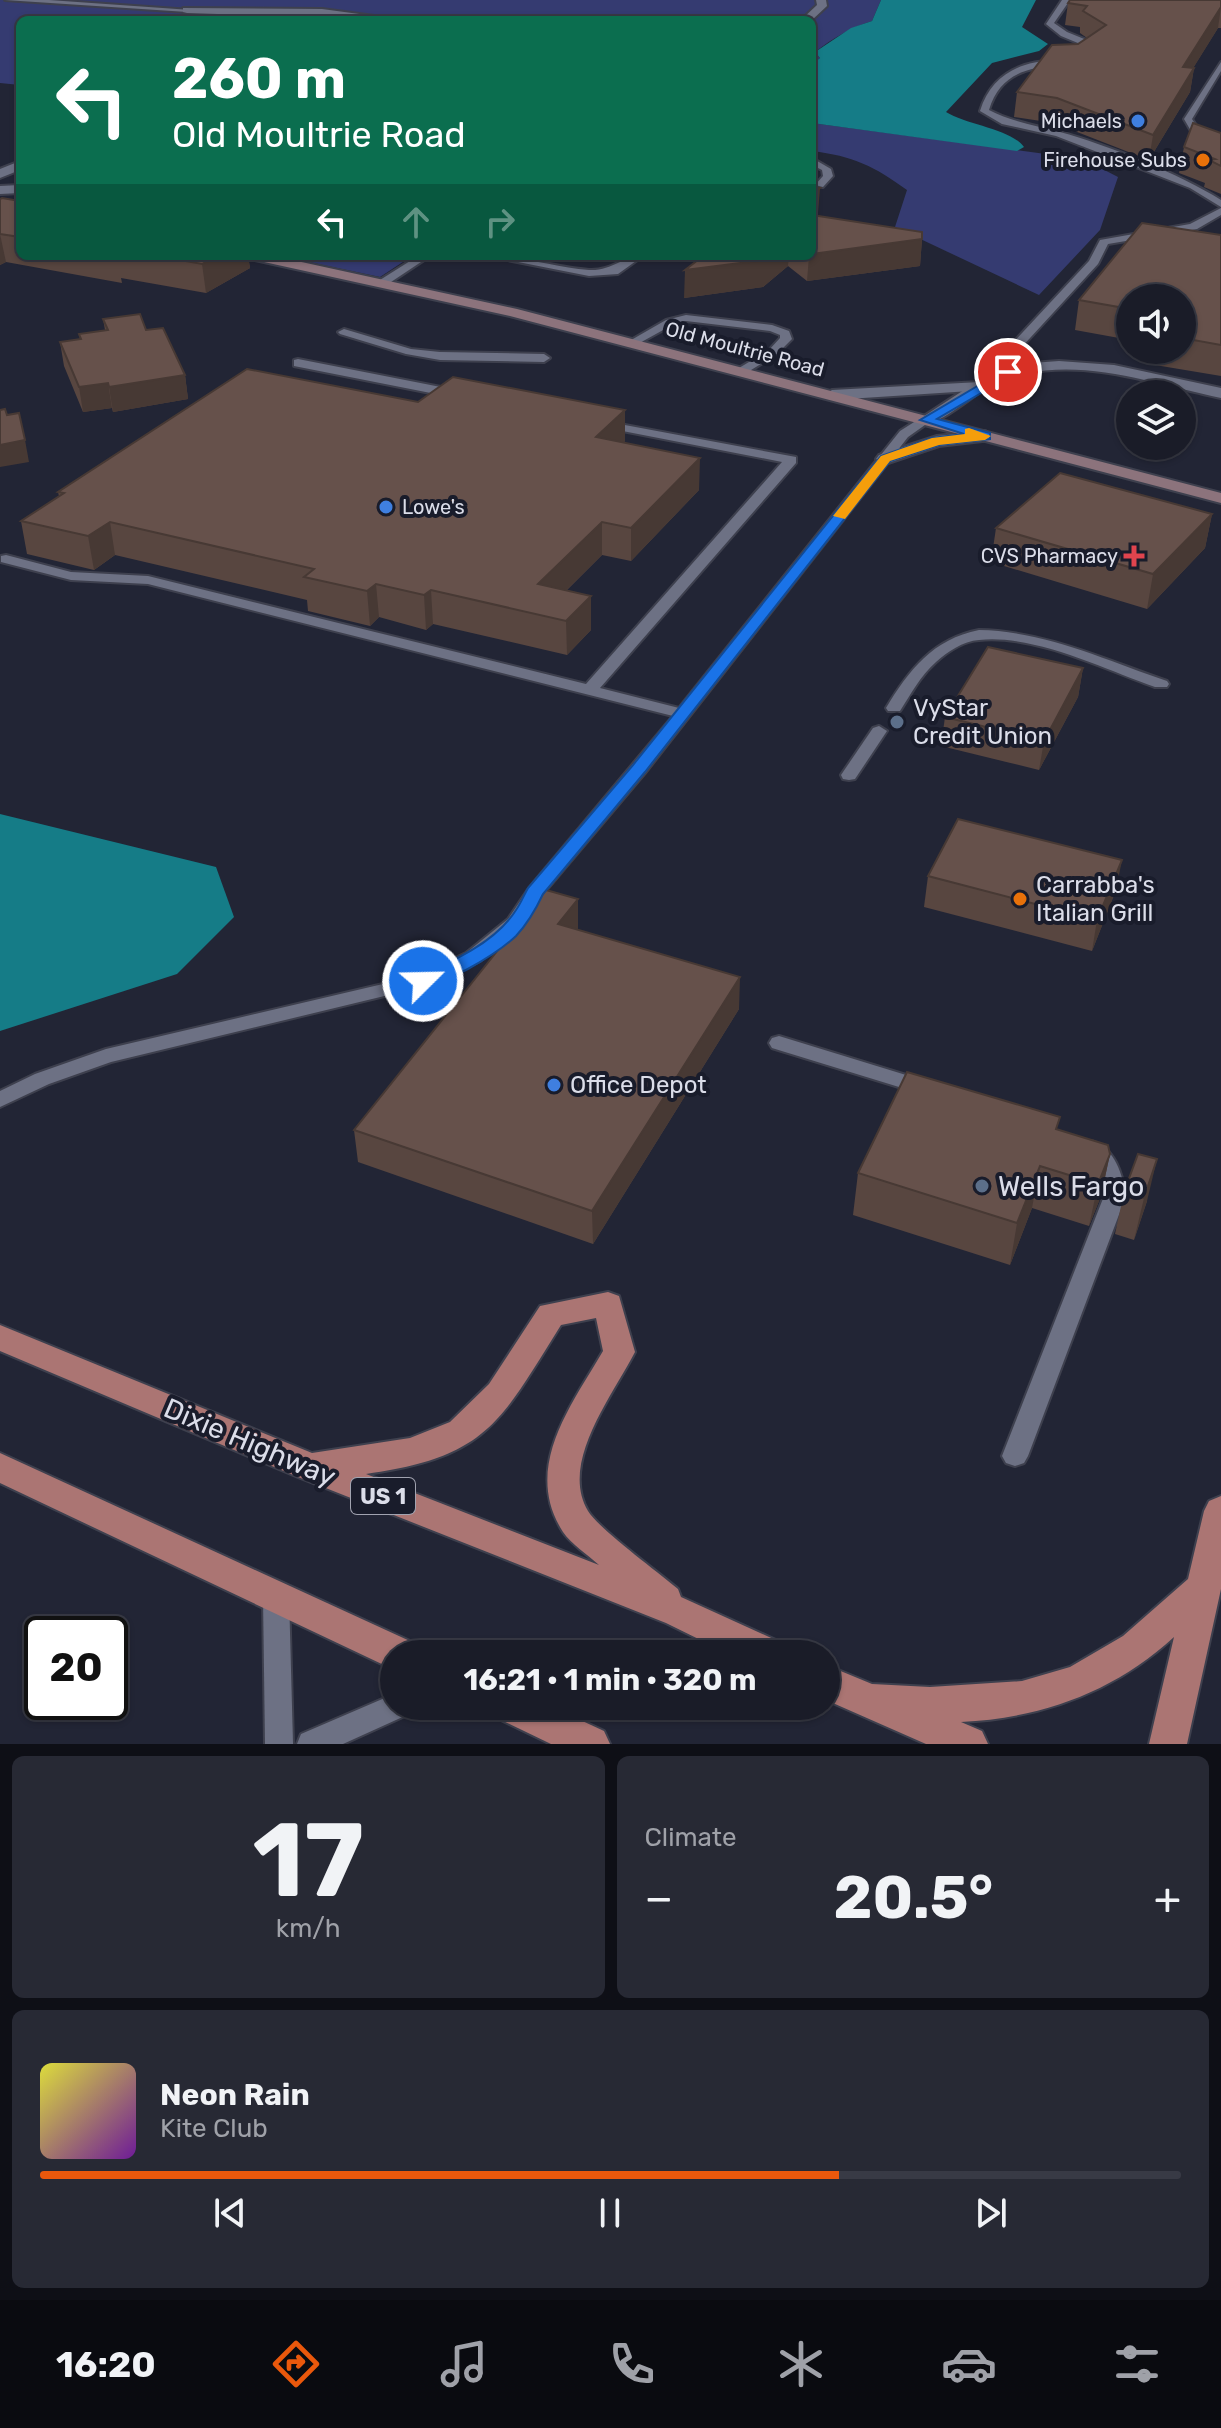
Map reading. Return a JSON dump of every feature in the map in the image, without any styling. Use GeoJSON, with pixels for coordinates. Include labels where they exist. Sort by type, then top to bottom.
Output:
{"type":"FeatureCollection","features":[{"type":"Feature","properties":{"kind":"main road","name":"Old Moultrie Road"},"geometry":{"type":"LineString","coordinates":[[275,260],[384,282],[632,343],[1221,498]]}},
{"type":"Feature","properties":{"kind":"main road"},"geometry":{"type":"LineString","coordinates":[[310,1467],[424,1448],[461,1433],[491,1405],[551,1315],[608,1304],[619,1352],[569,1440],[562,1489],[576,1523],[679,1612]]}},
{"type":"Feature","properties":{"kind":"main road","name":"Dixie Highway"},"geometry":{"type":"LineString","coordinates":[[0,1337],[310,1467],[679,1612],[738,1640]]}},
{"type":"Feature","properties":{"kind":"main road"},"geometry":{"type":"LineString","coordinates":[[0,1467],[380,1645]]}},
{"type":"Feature","properties":{"kind":"main road"},"geometry":{"type":"LineString","coordinates":[[1168,1744],[1221,1511]]}},
{"type":"Feature","properties":{"kind":"main road"},"geometry":{"type":"LineString","coordinates":[[865,1701],[968,1707],[1046,1695],[1113,1663],[1202,1589]]}},
{"type":"Feature","properties":{"kind":"main road"},"geometry":{"type":"LineString","coordinates":[[840,1689],[969,1744]]}},
{"type":"Feature","properties":{"kind":"main road"},"geometry":{"type":"LineString","coordinates":[[540,1720],[591,1744]]}},
{"type":"Feature","properties":{"kind":"street"},"geometry":{"type":"LineString","coordinates":[[811,16],[822,6],[821,0]]}},
{"type":"Feature","properties":{"kind":"street"},"geometry":{"type":"LineString","coordinates":[[191,5],[354,16]]}},
{"type":"Feature","properties":{"kind":"street"},"geometry":{"type":"LineString","coordinates":[[926,420],[1008,372],[1075,367],[1221,393]]}},
{"type":"Feature","properties":{"kind":"street"},"geometry":{"type":"LineString","coordinates":[[832,395],[980,387]]}},
{"type":"Feature","properties":{"kind":"street"},"geometry":{"type":"LineString","coordinates":[[885,459],[937,441],[985,436]]}},
{"type":"Feature","properties":{"kind":"lane"},"geometry":{"type":"LineString","coordinates":[[9,0],[144,7],[191,5]]}},
{"type":"Feature","properties":{"kind":"lane"},"geometry":{"type":"LineString","coordinates":[[1066,0],[1050,24],[1096,47],[1070,63],[1031,64],[1004,74],[987,98],[984,111],[1005,122],[1059,134],[1117,156],[1193,186],[1221,204]]}},
{"type":"Feature","properties":{"kind":"lane"},"geometry":{"type":"LineString","coordinates":[[130,16],[144,7]]}},
{"type":"Feature","properties":{"kind":"lane"},"geometry":{"type":"LineString","coordinates":[[1221,64],[1188,119],[1194,129],[1221,144]]}},
{"type":"Feature","properties":{"kind":"lane"},"geometry":{"type":"LineString","coordinates":[[816,163],[826,169],[828,176],[820,185]]}},
{"type":"Feature","properties":{"kind":"lane"},"geometry":{"type":"LineString","coordinates":[[1008,372],[1013,349],[1094,262],[1104,242],[1193,227],[1221,211]]}},
{"type":"Feature","properties":{"kind":"lane"},"geometry":{"type":"LineString","coordinates":[[384,282],[419,260]]}},
{"type":"Feature","properties":{"kind":"lane"},"geometry":{"type":"LineString","coordinates":[[515,260],[589,273],[614,272],[632,260]]}},
{"type":"Feature","properties":{"kind":"lane"},"geometry":{"type":"LineString","coordinates":[[632,343],[670,322],[686,318],[760,326],[785,333],[786,339],[773,352],[743,371]]}},
{"type":"Feature","properties":{"kind":"lane"},"geometry":{"type":"LineString","coordinates":[[344,332],[410,352],[440,356],[544,358]]}},
{"type":"Feature","properties":{"kind":"lane"},"geometry":{"type":"LineString","coordinates":[[298,363],[468,396]]}},
{"type":"Feature","properties":{"kind":"lane"},"geometry":{"type":"LineString","coordinates":[[0,1100],[42,1079],[106,1056],[423,981],[456,968],[507,933],[525,913],[535,892],[904,434],[926,420]]}},
{"type":"Feature","properties":{"kind":"lane"},"geometry":{"type":"LineString","coordinates":[[590,690],[791,460],[591,421]]}},
{"type":"Feature","properties":{"kind":"lane"},"geometry":{"type":"LineString","coordinates":[[6,559],[71,576],[148,580],[682,713]]}},
{"type":"Feature","properties":{"kind":"lane"},"geometry":{"type":"LineString","coordinates":[[894,708],[921,667],[949,646],[975,635],[1000,635],[1042,644],[1161,684]]}},
{"type":"Feature","properties":{"kind":"lane"},"geometry":{"type":"LineString","coordinates":[[849,775],[879,731]]}},
{"type":"Feature","properties":{"kind":"lane"},"geometry":{"type":"LineString","coordinates":[[779,1043],[942,1094]]}},
{"type":"Feature","properties":{"kind":"lane"},"geometry":{"type":"LineString","coordinates":[[1015,1456],[1115,1196],[1110,1169],[1092,1150],[1068,1135]]}},
{"type":"Feature","properties":{"kind":"lane"},"geometry":{"type":"LineString","coordinates":[[276,1596],[279,1744]]}},
{"type":"Feature","properties":{"kind":"lane"},"geometry":{"type":"LineString","coordinates":[[311,1744],[380,1714]]}},
{"type":"Feature","properties":{"kind":"shaded area"},"geometry":{"type":"Polygon","coordinates":[[[0,0],[881,0],[872,21],[849,30],[816,51],[816,16],[16,16],[16,85],[0,83],[0,0]]]}},
{"type":"Feature","properties":{"kind":"shaded area"},"geometry":{"type":"Polygon","coordinates":[[[881,0],[1036,0],[1022,27],[1048,44],[1039,51],[992,63],[946,112],[999,131],[1024,147],[1017,151],[816,124],[816,61],[820,58],[816,51],[851,28],[872,21],[881,0]]]}},
{"type":"Feature","properties":{"kind":"shaded area"},"geometry":{"type":"Polygon","coordinates":[[[816,124],[1083,159],[1118,177],[1100,230],[1039,295],[895,227],[907,190],[884,174],[840,156],[816,152],[816,124]]]}},
{"type":"Feature","properties":{"kind":"shaded area"},"geometry":{"type":"Polygon","coordinates":[[[299,260],[406,260],[380,277],[299,260]]]}},
{"type":"Feature","properties":{"kind":"shaded area"},"geometry":{"type":"Polygon","coordinates":[[[0,814],[216,867],[234,917],[177,974],[0,1031],[0,814]]]}},
{"type":"Feature","properties":{"kind":"building"},"geometry":{"type":"Polygon","coordinates":[[[1070,0],[1221,0],[1221,7],[1183,67],[1194,68],[1153,135],[1057,98],[1017,92],[1052,45],[1078,44],[1106,25],[1083,11],[1087,6],[1068,3],[1070,0]]]}},
{"type":"Feature","properties":{"kind":"building"},"geometry":{"type":"Polygon","coordinates":[[[1193,123],[1221,133],[1221,166],[1209,160],[1215,159],[1184,147],[1193,123]]]}},
{"type":"Feature","properties":{"kind":"building"},"geometry":{"type":"Polygon","coordinates":[[[0,199],[16,200],[16,236],[0,234],[0,199]]]}},
{"type":"Feature","properties":{"kind":"building"},"geometry":{"type":"Polygon","coordinates":[[[816,216],[922,232],[922,239],[816,253],[816,216]]]}},
{"type":"Feature","properties":{"kind":"building"},"geometry":{"type":"Polygon","coordinates":[[[1142,223],[1221,235],[1221,345],[1196,341],[1196,284],[1116,284],[1116,307],[1079,300],[1142,223]]]}},
{"type":"Feature","properties":{"kind":"building"},"geometry":{"type":"Polygon","coordinates":[[[180,260],[209,260],[202,264],[180,260]]]}},
{"type":"Feature","properties":{"kind":"building"},"geometry":{"type":"Polygon","coordinates":[[[698,260],[765,260],[685,270],[698,260]]]}},
{"type":"Feature","properties":{"kind":"building"},"geometry":{"type":"Polygon","coordinates":[[[140,314],[146,330],[163,328],[185,375],[109,387],[108,383],[79,387],[60,342],[81,339],[79,334],[108,330],[103,319],[140,314]]]}},
{"type":"Feature","properties":{"kind":"building","name":"Lowe's"},"geometry":{"type":"Polygon","coordinates":[[[247,369],[418,402],[453,377],[625,410],[596,437],[700,458],[631,528],[602,522],[538,584],[591,596],[566,621],[431,590],[424,595],[376,584],[367,591],[304,577],[314,569],[110,522],[88,536],[21,521],[64,493],[58,492],[247,369]]]}},
{"type":"Feature","properties":{"kind":"building"},"geometry":{"type":"Polygon","coordinates":[[[5,409],[7,415],[19,413],[25,440],[0,445],[0,410],[5,409]]]}},
{"type":"Feature","properties":{"kind":"building"},"geometry":{"type":"Polygon","coordinates":[[[1060,473],[1212,514],[1153,574],[996,528],[1060,473]]]}},
{"type":"Feature","properties":{"kind":"building"},"geometry":{"type":"Polygon","coordinates":[[[988,647],[1083,668],[1044,741],[945,717],[988,647]]]}},
{"type":"Feature","properties":{"kind":"building"},"geometry":{"type":"Polygon","coordinates":[[[958,819],[1122,860],[1097,920],[928,876],[958,819]]]}},
{"type":"Feature","properties":{"kind":"building","name":"Office Depot"},"geometry":{"type":"Polygon","coordinates":[[[546,890],[578,899],[558,924],[740,977],[592,1211],[354,1130],[546,890]]]}},
{"type":"Feature","properties":{"kind":"building"},"geometry":{"type":"Polygon","coordinates":[[[907,1072],[1060,1117],[1056,1129],[1108,1145],[1110,1154],[1098,1184],[1040,1166],[1017,1223],[858,1173],[907,1072]]]}},
{"type":"Feature","properties":{"kind":"building"},"geometry":{"type":"Polygon","coordinates":[[[1138,1154],[1157,1159],[1144,1198],[1124,1192],[1138,1154]]]}},
{"type":"Feature","properties":{"kind":"slow traffic"},"geometry":{"type":"LineString","coordinates":[[840,516],[885,459],[937,441],[985,436],[969,432]]}},
{"type":"Feature","properties":{"kind":"place","name":"Michaels"},"geometry":{"type":"Point","coordinates":[1138,121]}},
{"type":"Feature","properties":{"kind":"place","name":"Firehouse Subs"},"geometry":{"type":"Point","coordinates":[1203,160]}},
{"type":"Feature","properties":{"kind":"place","name":"Lowe's"},"geometry":{"type":"Point","coordinates":[386,507]}},
{"type":"Feature","properties":{"kind":"place","name":"CVS Pharmacy"},"geometry":{"type":"Point","coordinates":[1134,556]}},
{"type":"Feature","properties":{"kind":"place","name":"VyStar Credit Union"},"geometry":{"type":"Point","coordinates":[897,722]}},
{"type":"Feature","properties":{"kind":"place","name":"Carrabba's Italian Grill"},"geometry":{"type":"Point","coordinates":[1020,899]}},
{"type":"Feature","properties":{"kind":"place","name":"Office Depot"},"geometry":{"type":"Point","coordinates":[554,1085]}},
{"type":"Feature","properties":{"kind":"place","name":"Wells Fargo"},"geometry":{"type":"Point","coordinates":[982,1186]}},
{"type":"Feature","properties":{"kind":"route"},"geometry":{"type":"LineString","coordinates":[[423,981],[456,968],[484,952],[525,913],[535,892],[639,769],[885,459],[937,441],[985,436],[926,420],[1008,372]]}}]}
